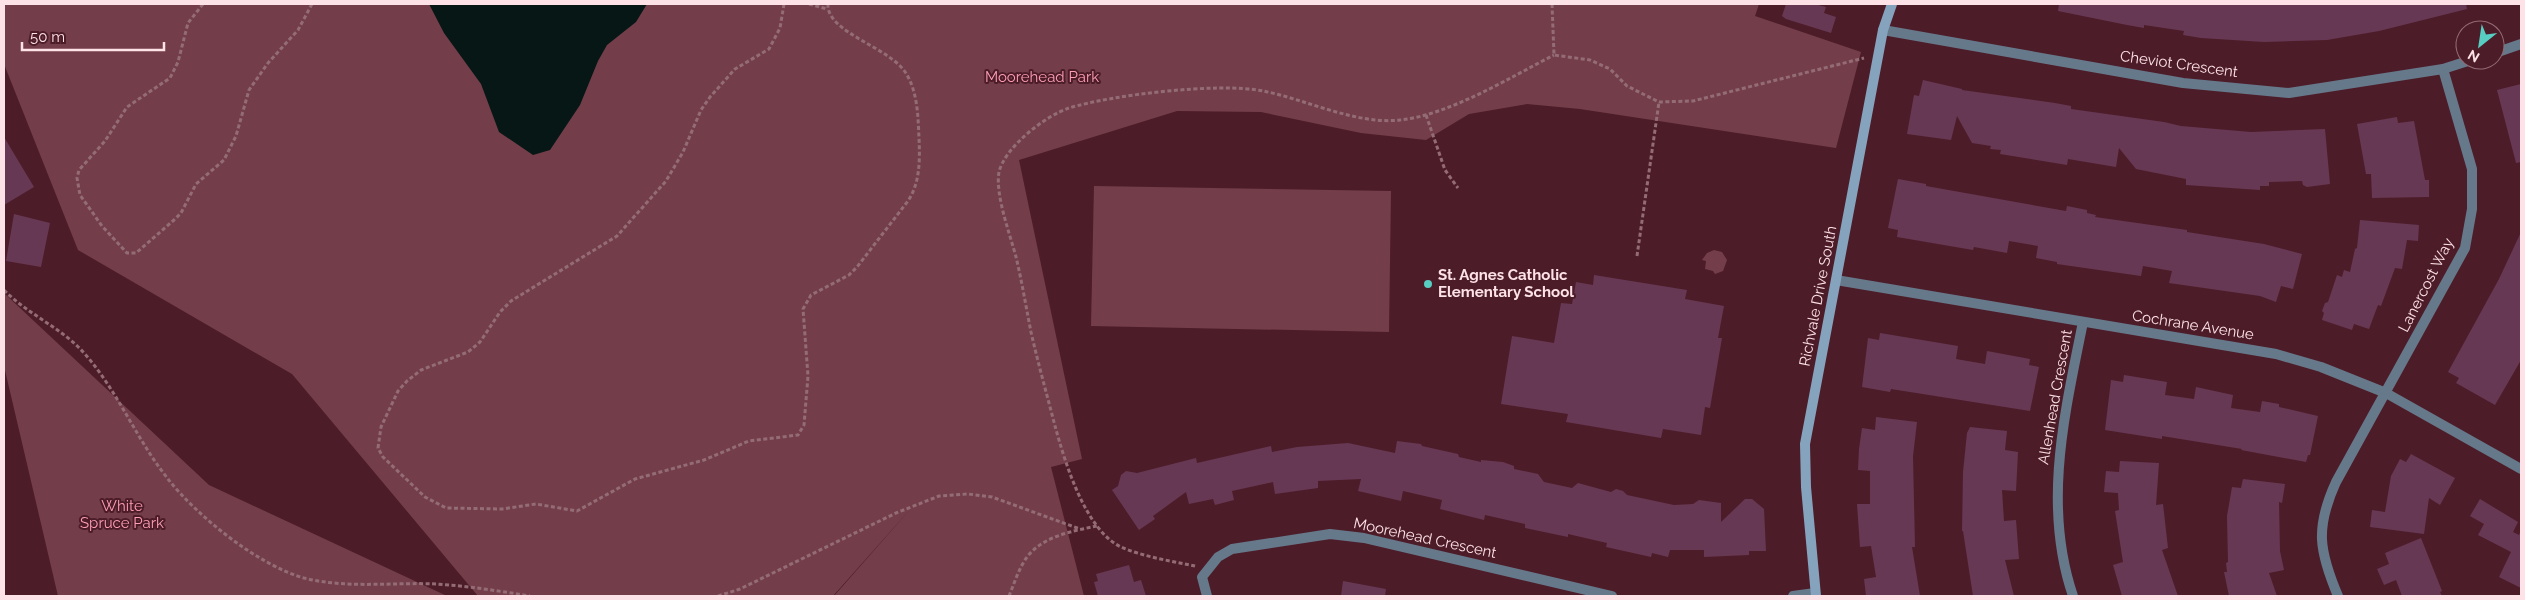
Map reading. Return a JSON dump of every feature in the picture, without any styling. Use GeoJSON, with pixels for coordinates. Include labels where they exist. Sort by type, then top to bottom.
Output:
{"type":"FeatureCollection","features":[{"type":"Feature","properties":{"kind":"street","name":"Richvale Drive South"},"geometry":{"type":"LineString","coordinates":[[1816,594],[1806,487],[1805,444],[1883,30],[1892,4]]}},
{"type":"Feature","properties":{"kind":"street","name":"Cheviot Crescent"},"geometry":{"type":"LineString","coordinates":[[1883,30],[2183,83],[2289,93],[2443,69],[2455,65]]}},
{"type":"Feature","properties":{"kind":"street"},"geometry":{"type":"LineString","coordinates":[[2505,50],[2521,44]]}},
{"type":"Feature","properties":{"kind":"street","name":"Lanercost Way"},"geometry":{"type":"LineString","coordinates":[[2386,392],[2465,248],[2472,209],[2472,170],[2443,69]]}},
{"type":"Feature","properties":{"kind":"street","name":"Cochrane Avenue"},"geometry":{"type":"LineString","coordinates":[[1836,280],[2276,354],[2386,392],[2521,469]]}},
{"type":"Feature","properties":{"kind":"street","name":"Allenhead Crescent"},"geometry":{"type":"LineString","coordinates":[[2073,596],[2063,561],[2057,471],[2061,431],[2083,322]]}},
{"type":"Feature","properties":{"kind":"street"},"geometry":{"type":"LineString","coordinates":[[2338,596],[2326,569],[2320,536],[2325,506],[2386,392]]}},
{"type":"Feature","properties":{"kind":"street","name":"Moorehead Crescent"},"geometry":{"type":"LineString","coordinates":[[1207,569],[1218,557],[1232,549],[1330,534],[1364,538],[1612,596]]}},
{"type":"Feature","properties":{"kind":"street"},"geometry":{"type":"LineString","coordinates":[[1207,569],[1202,577],[1207,596]]}},
{"type":"Feature","properties":{"kind":"street"},"geometry":{"type":"LineString","coordinates":[[1793,596],[1816,594]]}},
{"type":"Feature","properties":{"kind":"path"},"geometry":{"type":"LineString","coordinates":[[203,4],[188,23],[178,62],[170,78],[127,107],[105,141],[79,170],[77,178],[80,195],[102,226],[121,249],[127,253],[136,253],[174,220],[181,213],[196,184],[224,160],[236,136],[252,84],[298,30],[312,4]]}},
{"type":"Feature","properties":{"kind":"path"},"geometry":{"type":"LineString","coordinates":[[784,4],[776,40],[769,49],[735,69],[710,96],[701,110],[676,167],[617,236],[511,301],[500,312],[480,342],[468,352],[421,370],[398,391],[381,427],[378,448],[383,457],[425,496],[446,508],[502,510],[536,504],[577,511],[636,479],[704,460],[749,441],[764,438],[793,438],[802,431],[806,417],[808,376],[803,309],[811,295],[849,275],[857,267],[911,197],[918,174],[918,115],[907,74],[881,50],[842,28],[832,19],[828,4]]}},
{"type":"Feature","properties":{"kind":"path"},"geometry":{"type":"LineString","coordinates":[[809,4],[828,9]]}},
{"type":"Feature","properties":{"kind":"path"},"geometry":{"type":"LineString","coordinates":[[1552,4],[1554,55]]}},
{"type":"Feature","properties":{"kind":"path"},"geometry":{"type":"LineString","coordinates":[[1207,569],[1119,546],[1097,526],[1084,505],[1064,458],[1031,333],[1017,259],[1001,197],[999,175],[1004,158],[1013,146],[1051,117],[1068,109],[1164,93],[1217,89],[1261,90],[1376,120],[1398,121],[1426,115],[1487,89],[1554,55],[1590,60],[1610,69],[1627,86],[1659,102],[1693,101],[1879,54]]}},
{"type":"Feature","properties":{"kind":"path"},"geometry":{"type":"LineString","coordinates":[[1637,256],[1659,102]]}},
{"type":"Feature","properties":{"kind":"path"},"geometry":{"type":"LineString","coordinates":[[1426,115],[1445,170],[1458,188]]}},
{"type":"Feature","properties":{"kind":"path"},"geometry":{"type":"LineString","coordinates":[[4,290],[82,351],[107,380],[168,479],[209,520],[251,552],[276,566],[303,577],[334,583],[436,584],[486,588],[530,596]]}},
{"type":"Feature","properties":{"kind":"path"},"geometry":{"type":"LineString","coordinates":[[718,596],[740,589],[896,513],[939,496],[968,494],[992,497],[1080,530]]}},
{"type":"Feature","properties":{"kind":"path"},"geometry":{"type":"LineString","coordinates":[[1008,596],[1026,558],[1038,545],[1097,526]]}},
{"type":"Feature","properties":{"kind":"green space","name":"Moorehead Park"},"geometry":{"type":"Polygon","coordinates":[[[4,4],[1759,4],[1755,16],[1861,52],[1836,148],[1580,109],[1527,104],[1469,114],[1426,140],[1361,133],[1261,112],[1177,111],[1019,160],[1082,459],[1051,467],[1084,596],[834,596],[914,505],[833,596],[478,596],[292,374],[78,250],[4,64],[4,4]]]}},
{"type":"Feature","properties":{"kind":"green space"},"geometry":{"type":"Polygon","coordinates":[[[1094,186],[1391,191],[1389,332],[1091,326],[1094,186]]]}},
{"type":"Feature","properties":{"kind":"green space"},"geometry":{"type":"Polygon","coordinates":[[[1714,250],[1722,252],[1727,260],[1723,271],[1715,274],[1713,271],[1705,269],[1706,261],[1702,260],[1707,253],[1714,250]]]}},
{"type":"Feature","properties":{"kind":"green space","name":"White Spruce Park"},"geometry":{"type":"Polygon","coordinates":[[[4,293],[209,485],[447,596],[58,596],[4,366],[4,293]]]}},
{"type":"Feature","properties":{"kind":"shaded area"},"geometry":{"type":"Polygon","coordinates":[[[429,4],[647,4],[636,22],[607,45],[598,61],[580,105],[550,150],[533,155],[499,132],[481,84],[444,33],[429,4]]]}},
{"type":"Feature","properties":{"kind":"building"},"geometry":{"type":"Polygon","coordinates":[[[1786,4],[1814,4],[1826,7],[1824,13],[1836,17],[1831,33],[1786,19],[1782,16],[1786,4]]]}},
{"type":"Feature","properties":{"kind":"building"},"geometry":{"type":"Polygon","coordinates":[[[2059,4],[2466,4],[2467,9],[2379,31],[2327,40],[2264,42],[2201,38],[2183,35],[2184,31],[2144,25],[2144,28],[2127,25],[2058,11],[2059,4]]]}},
{"type":"Feature","properties":{"kind":"building"},"geometry":{"type":"Polygon","coordinates":[[[1923,80],[1962,90],[2055,103],[2071,106],[2071,109],[2181,126],[2251,132],[2325,129],[2330,184],[2307,187],[2303,185],[2302,181],[2269,182],[2269,186],[2260,186],[2260,190],[2186,185],[2186,179],[2136,169],[2119,148],[2116,167],[2068,159],[2067,165],[2000,154],[2001,150],[1990,149],[1991,146],[1972,143],[1957,116],[1951,140],[1907,134],[1914,95],[1919,96],[1923,80]]]}},
{"type":"Feature","properties":{"kind":"building"},"geometry":{"type":"Polygon","coordinates":[[[2521,84],[2521,162],[2516,163],[2497,90],[2521,84]]]}},
{"type":"Feature","properties":{"kind":"building"},"geometry":{"type":"Polygon","coordinates":[[[2397,117],[2398,123],[2414,121],[2425,180],[2429,180],[2429,197],[2372,198],[2371,174],[2366,174],[2357,124],[2397,117]]]}},
{"type":"Feature","properties":{"kind":"building"},"geometry":{"type":"Polygon","coordinates":[[[4,137],[34,187],[4,205],[4,137]]]}},
{"type":"Feature","properties":{"kind":"building"},"geometry":{"type":"Polygon","coordinates":[[[1898,179],[1926,184],[1926,186],[2066,211],[2067,206],[2087,210],[2087,213],[2096,215],[2095,217],[2187,230],[2187,232],[2264,244],[2302,254],[2293,289],[2281,286],[2276,302],[2260,296],[2169,283],[2172,271],[2143,266],[2141,276],[2057,264],[2057,262],[2036,258],[2038,246],[2009,241],[2007,253],[1974,247],[1973,250],[1897,237],[1898,230],[1888,228],[1898,179]]]}},
{"type":"Feature","properties":{"kind":"building"},"geometry":{"type":"Polygon","coordinates":[[[14,214],[50,223],[41,267],[6,261],[14,214]]]}},
{"type":"Feature","properties":{"kind":"building"},"geometry":{"type":"Polygon","coordinates":[[[2360,220],[2419,225],[2418,241],[2407,240],[2402,269],[2395,268],[2381,306],[2378,305],[2369,329],[2354,324],[2352,330],[2322,320],[2324,313],[2322,311],[2325,303],[2328,302],[2337,275],[2342,277],[2344,270],[2350,272],[2355,249],[2357,248],[2360,220]]]}},
{"type":"Feature","properties":{"kind":"building"},"geometry":{"type":"Polygon","coordinates":[[[2521,232],[2521,360],[2495,405],[2456,383],[2459,378],[2448,372],[2499,279],[2521,232]]]}},
{"type":"Feature","properties":{"kind":"building"},"geometry":{"type":"Polygon","coordinates":[[[1594,275],[1687,290],[1685,299],[1724,306],[1718,338],[1722,338],[1710,408],[1705,407],[1701,435],[1663,429],[1661,438],[1566,422],[1568,414],[1501,404],[1512,336],[1554,343],[1561,303],[1572,304],[1576,282],[1593,285],[1594,275]]]}},
{"type":"Feature","properties":{"kind":"building"},"geometry":{"type":"Polygon","coordinates":[[[1880,333],[1958,346],[1956,359],[1985,364],[1987,351],[2030,359],[2029,365],[2039,367],[2030,411],[1891,389],[1890,392],[1862,387],[1868,338],[1879,340],[1880,333]]]}},
{"type":"Feature","properties":{"kind":"building"},"geometry":{"type":"Polygon","coordinates":[[[2124,375],[2167,382],[2165,395],[2194,399],[2196,387],[2233,395],[2231,408],[2260,412],[2262,401],[2279,404],[2279,407],[2318,416],[2310,455],[2308,455],[2306,462],[2162,436],[2162,439],[2105,430],[2111,380],[2123,382],[2124,375]]]}},
{"type":"Feature","properties":{"kind":"building"},"geometry":{"type":"Polygon","coordinates":[[[1876,417],[1917,422],[1913,456],[1915,547],[1912,547],[1920,596],[1866,596],[1864,579],[1876,577],[1871,546],[1860,547],[1857,504],[1870,504],[1870,471],[1858,470],[1859,449],[1862,428],[1875,430],[1876,417]]]}},
{"type":"Feature","properties":{"kind":"building"},"geometry":{"type":"Polygon","coordinates":[[[1970,427],[2007,431],[2005,450],[2018,452],[2016,491],[2002,490],[2004,521],[2016,520],[2019,559],[2005,560],[2014,596],[1973,596],[1962,531],[1963,472],[1967,433],[1970,427]]]}},
{"type":"Feature","properties":{"kind":"building"},"geometry":{"type":"Polygon","coordinates":[[[1397,441],[1421,444],[1422,446],[1458,454],[1459,457],[1481,462],[1481,460],[1503,462],[1514,466],[1514,469],[1538,474],[1544,482],[1572,488],[1578,483],[1611,492],[1616,489],[1623,491],[1627,495],[1674,505],[1693,504],[1699,500],[1721,503],[1721,522],[1745,499],[1752,499],[1764,509],[1766,551],[1749,551],[1749,555],[1704,557],[1704,550],[1670,550],[1668,557],[1652,553],[1651,557],[1606,547],[1607,543],[1568,534],[1568,537],[1525,528],[1525,524],[1485,515],[1484,520],[1440,509],[1442,500],[1403,491],[1401,501],[1358,491],[1361,479],[1318,481],[1318,488],[1275,494],[1273,482],[1232,491],[1234,500],[1215,505],[1213,499],[1189,504],[1186,492],[1153,516],[1155,519],[1139,530],[1112,490],[1118,486],[1121,475],[1126,471],[1137,473],[1196,458],[1197,463],[1271,446],[1272,452],[1297,447],[1348,443],[1395,453],[1397,441]]]}},
{"type":"Feature","properties":{"kind":"building"},"geometry":{"type":"Polygon","coordinates":[[[2411,454],[2455,478],[2440,505],[2429,498],[2424,534],[2370,527],[2372,510],[2385,512],[2391,476],[2400,459],[2406,462],[2411,454]]]}},
{"type":"Feature","properties":{"kind":"building"},"geometry":{"type":"Polygon","coordinates":[[[2120,461],[2159,463],[2156,505],[2163,504],[2168,548],[2162,550],[2178,596],[2122,596],[2113,565],[2123,562],[2115,511],[2119,510],[2118,493],[2104,492],[2106,471],[2119,472],[2120,461]]]}},
{"type":"Feature","properties":{"kind":"building"},"geometry":{"type":"Polygon","coordinates":[[[2243,479],[2285,484],[2282,503],[2279,502],[2280,551],[2284,570],[2269,573],[2277,596],[2229,596],[2224,572],[2227,572],[2226,563],[2228,562],[2227,516],[2232,487],[2241,488],[2243,479]]]}},
{"type":"Feature","properties":{"kind":"building"},"geometry":{"type":"Polygon","coordinates":[[[2480,499],[2518,522],[2513,532],[2519,535],[2521,530],[2521,588],[2499,577],[2511,552],[2478,535],[2484,524],[2470,516],[2480,499]]]}},
{"type":"Feature","properties":{"kind":"building"},"geometry":{"type":"Polygon","coordinates":[[[2421,538],[2442,591],[2440,592],[2442,596],[2402,596],[2396,580],[2384,585],[2377,569],[2389,564],[2385,553],[2421,538]]]}},
{"type":"Feature","properties":{"kind":"building"},"geometry":{"type":"Polygon","coordinates":[[[1129,565],[1134,582],[1141,580],[1146,596],[1098,596],[1094,582],[1098,581],[1096,574],[1129,565]]]}},
{"type":"Feature","properties":{"kind":"building"},"geometry":{"type":"Polygon","coordinates":[[[1343,581],[1386,589],[1385,596],[1341,596],[1343,581]]]}},
{"type":"Feature","properties":{"kind":"place","name":"St. Agnes Catholic Elementary School"},"geometry":{"type":"Point","coordinates":[1428,284]}}]}
